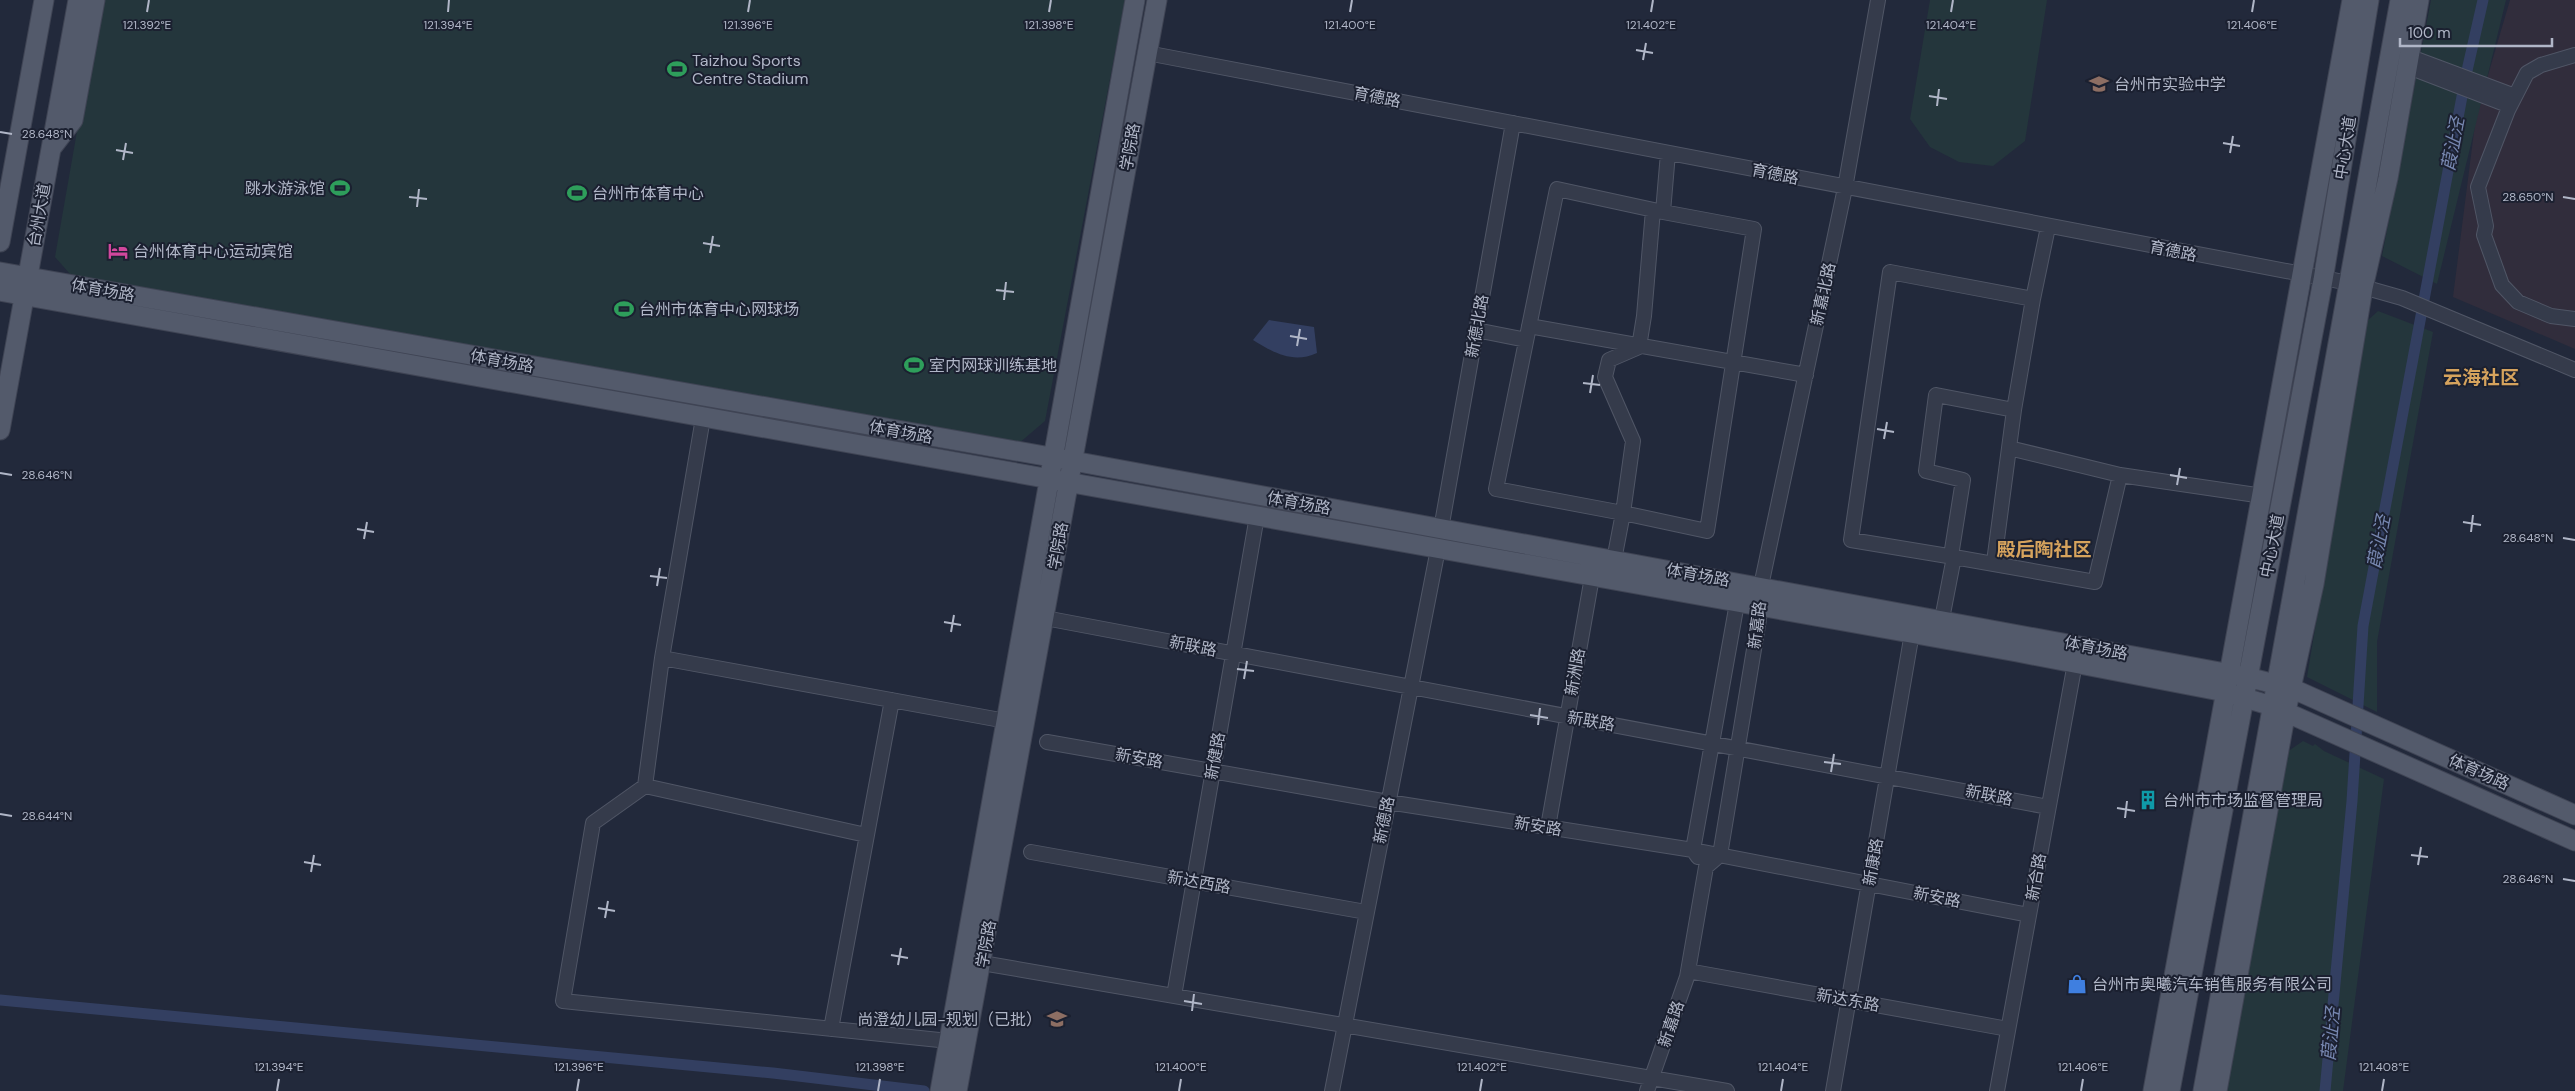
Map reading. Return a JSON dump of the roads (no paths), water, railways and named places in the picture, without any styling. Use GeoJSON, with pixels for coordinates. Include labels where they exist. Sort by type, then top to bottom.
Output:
{"type":"FeatureCollection","features":[{"type":"Feature","properties":{"kind":"main road","name":"台州大道"},"geometry":{"type":"LineString","coordinates":[[0,242],[44,0]]}},
{"type":"Feature","properties":{"kind":"main road","name":"台州大道"},"geometry":{"type":"LineString","coordinates":[[0,430],[78,0]]}},
{"type":"Feature","properties":{"kind":"main road"},"geometry":{"type":"LineString","coordinates":[[51,149],[73,120],[95,0]]}},
{"type":"Feature","properties":{"kind":"main road","name":"学院路"},"geometry":{"type":"LineString","coordinates":[[949,1088],[949,1041],[1135,0]]}},
{"type":"Feature","properties":{"kind":"main road","name":"学院路"},"geometry":{"type":"LineString","coordinates":[[949,1088],[982,963],[1157,0]]}},
{"type":"Feature","properties":{"kind":"main road"},"geometry":{"type":"LineString","coordinates":[[2153,1091],[2183,918],[2303,276],[2354,39],[2352,0]]}},
{"type":"Feature","properties":{"kind":"main road","name":"中心大道"},"geometry":{"type":"LineString","coordinates":[[2170,1091],[2323,280],[2354,39],[2369,0]]}},
{"type":"Feature","properties":{"kind":"main road","name":"中心大道"},"geometry":{"type":"LineString","coordinates":[[2203,1091],[2237,906],[2284,686],[2315,471],[2356,285],[2386,76],[2400,0]]}},
{"type":"Feature","properties":{"kind":"main road"},"geometry":{"type":"LineString","coordinates":[[2386,76],[2417,8]]}},
{"type":"Feature","properties":{"kind":"main road"},"geometry":{"type":"LineString","coordinates":[[2284,686],[2314,584],[2328,505],[2356,285],[2388,178],[2417,8]]}},
{"type":"Feature","properties":{"kind":"main road","name":"体育场路"},"geometry":{"type":"LineString","coordinates":[[0,272],[1053,459],[1074,461],[2248,677],[2284,686],[2575,815]]}},
{"type":"Feature","properties":{"kind":"main road"},"geometry":{"type":"LineString","coordinates":[[0,291],[1912,633],[2225,692],[2279,709],[2575,841]]}},
{"type":"Feature","properties":{"kind":"main road"},"geometry":{"type":"LineString","coordinates":[[2268,465],[2282,494]]}},
{"type":"Feature","properties":{"kind":"main road"},"geometry":{"type":"LineString","coordinates":[[2315,471],[2328,505]]}},
{"type":"Feature","properties":{"kind":"main road"},"geometry":{"type":"LineString","coordinates":[[2216,1091],[2244,938],[2256,887],[2279,709]]}},
{"type":"Feature","properties":{"kind":"main road"},"geometry":{"type":"LineString","coordinates":[[2183,918],[2204,904]]}},
{"type":"Feature","properties":{"kind":"main road"},"geometry":{"type":"LineString","coordinates":[[2237,906],[2244,938]]}},
{"type":"Feature","properties":{"kind":"street","name":"新嘉北路"},"geometry":{"type":"LineString","coordinates":[[1761,586],[1846,188],[1878,0]]}},
{"type":"Feature","properties":{"kind":"street","name":"育德路"},"geometry":{"type":"LineString","coordinates":[[1147,53],[2356,285],[2402,298],[2575,370]]}},
{"type":"Feature","properties":{"kind":"street"},"geometry":{"type":"LineString","coordinates":[[2575,55],[2541,65],[2527,73],[2513,101],[2478,187],[2486,226],[2484,235],[2502,285],[2518,302],[2551,316],[2575,319]]}},
{"type":"Feature","properties":{"kind":"street"},"geometry":{"type":"LineString","coordinates":[[2407,61],[2513,101]]}},
{"type":"Feature","properties":{"kind":"street","name":"新德北路"},"geometry":{"type":"LineString","coordinates":[[1441,529],[1513,123]]}},
{"type":"Feature","properties":{"kind":"street"},"geometry":{"type":"LineString","coordinates":[[1639,346],[1668,153]]}},
{"type":"Feature","properties":{"kind":"street"},"geometry":{"type":"LineString","coordinates":[[1557,189],[1658,211],[1754,228],[1707,531],[1496,489],[1528,333],[1557,189]]}},
{"type":"Feature","properties":{"kind":"street"},"geometry":{"type":"LineString","coordinates":[[1994,562],[2014,410],[2033,299],[2048,227]]}},
{"type":"Feature","properties":{"kind":"street"},"geometry":{"type":"LineString","coordinates":[[2033,299],[1890,272],[1851,540],[1994,562],[2095,582],[2120,475]]}},
{"type":"Feature","properties":{"kind":"street"},"geometry":{"type":"LineString","coordinates":[[1476,330],[1528,333],[1639,346],[1806,376]]}},
{"type":"Feature","properties":{"kind":"street"},"geometry":{"type":"LineString","coordinates":[[1614,560],[1633,442],[1605,377],[1609,360],[1639,346]]}},
{"type":"Feature","properties":{"kind":"street"},"geometry":{"type":"LineString","coordinates":[[1942,620],[1964,480],[1926,471],[1936,395],[2014,410]]}},
{"type":"Feature","properties":{"kind":"street"},"geometry":{"type":"LineString","coordinates":[[703,418],[662,658],[645,786],[593,823],[563,1001],[949,1041]]}},
{"type":"Feature","properties":{"kind":"street"},"geometry":{"type":"LineString","coordinates":[[2009,448],[2120,475],[2262,496]]}},
{"type":"Feature","properties":{"kind":"street","name":"新健路"},"geometry":{"type":"LineString","coordinates":[[1174,996],[1257,516]]}},
{"type":"Feature","properties":{"kind":"street","name":"新德路"},"geometry":{"type":"LineString","coordinates":[[1332,1091],[1438,549]]}},
{"type":"Feature","properties":{"kind":"street","name":"新洲路"},"geometry":{"type":"LineString","coordinates":[[1548,827],[1592,577]]}},
{"type":"Feature","properties":{"kind":"street","name":"新嘉路"},"geometry":{"type":"LineString","coordinates":[[1693,850],[1737,603],[1761,586]]}},
{"type":"Feature","properties":{"kind":"street","name":"新嘉路"},"geometry":{"type":"LineString","coordinates":[[1720,855],[1761,607],[1761,586]]}},
{"type":"Feature","properties":{"kind":"street","name":"新联路"},"geometry":{"type":"LineString","coordinates":[[1045,618],[1410,688],[1888,775],[2048,807]]}},
{"type":"Feature","properties":{"kind":"street","name":"新康路"},"geometry":{"type":"LineString","coordinates":[[1833,1091],[1912,633]]}},
{"type":"Feature","properties":{"kind":"street"},"geometry":{"type":"LineString","coordinates":[[662,658],[1006,720]]}},
{"type":"Feature","properties":{"kind":"street","name":"新合路"},"geometry":{"type":"LineString","coordinates":[[1997,1091],[2075,663]]}},
{"type":"Feature","properties":{"kind":"street"},"geometry":{"type":"LineString","coordinates":[[831,1029],[892,700]]}},
{"type":"Feature","properties":{"kind":"street","name":"新安路"},"geometry":{"type":"LineString","coordinates":[[1047,742],[1388,802],[1693,850],[2029,915]]}},
{"type":"Feature","properties":{"kind":"street"},"geometry":{"type":"LineString","coordinates":[[645,786],[866,835]]}},
{"type":"Feature","properties":{"kind":"street"},"geometry":{"type":"LineString","coordinates":[[1693,850],[1706,867],[1720,855]]}},
{"type":"Feature","properties":{"kind":"street","name":"新达西路"},"geometry":{"type":"LineString","coordinates":[[1031,852],[1366,912]]}},
{"type":"Feature","properties":{"kind":"street","name":"新嘉路"},"geometry":{"type":"LineString","coordinates":[[1649,1084],[1688,971],[1706,867]]}},
{"type":"Feature","properties":{"kind":"street"},"geometry":{"type":"LineString","coordinates":[[982,963],[1344,1024],[1649,1084],[1727,1091]]}},
{"type":"Feature","properties":{"kind":"street","name":"新达东路"},"geometry":{"type":"LineString","coordinates":[[1688,971],[2008,1029]]}},
{"type":"Feature","properties":{"kind":"water"},"geometry":{"type":"Polygon","coordinates":[[[1269,320],[1314,327],[1317,353],[1300,357],[1284,356],[1253,340],[1269,320]]]}},
{"type":"Feature","properties":{"kind":"waterway","name":"葭沚泾"},"geometry":{"type":"LineString","coordinates":[[2325,1091],[2352,801],[2363,626],[2466,75],[2483,0]]}},
{"type":"Feature","properties":{"kind":"waterway"},"geometry":{"type":"LineString","coordinates":[[0,1000],[773,1073],[924,1091]]}},
{"type":"Feature","properties":{"kind":"place","name":"Taizhou Sports Centre Stadium"},"geometry":{"type":"Point","coordinates":[677,69]}},
{"type":"Feature","properties":{"kind":"place","name":"台州市实验中学"},"geometry":{"type":"Point","coordinates":[2099,84]}},
{"type":"Feature","properties":{"kind":"place","name":"跳水游泳馆"},"geometry":{"type":"Point","coordinates":[340,188]}},
{"type":"Feature","properties":{"kind":"place","name":"台州市体育中心"},"geometry":{"type":"Point","coordinates":[577,193]}},
{"type":"Feature","properties":{"kind":"place","name":"台州体育中心运动宾馆"},"geometry":{"type":"Point","coordinates":[118,251]}},
{"type":"Feature","properties":{"kind":"place","name":"台州市体育中心网球场"},"geometry":{"type":"Point","coordinates":[624,309]}},
{"type":"Feature","properties":{"kind":"place","name":"室内网球训练基地"},"geometry":{"type":"Point","coordinates":[914,365]}},
{"type":"Feature","properties":{"kind":"place","name":"台州市市场监督管理局"},"geometry":{"type":"Point","coordinates":[2148,800]}},
{"type":"Feature","properties":{"kind":"place","name":"台州市奥曦汽车销售服务有限公司"},"geometry":{"type":"Point","coordinates":[2077,984]}},
{"type":"Feature","properties":{"kind":"place","name":"尚澄幼儿园-规划（已批）"},"geometry":{"type":"Point","coordinates":[1057,1019]}},
{"type":"Feature","properties":{"kind":"district","name":"云海社区"},"geometry":{"type":"Point","coordinates":[2481,377]}},
{"type":"Feature","properties":{"kind":"district","name":"殿后陶社区"},"geometry":{"type":"Point","coordinates":[2044,549]}}]}
